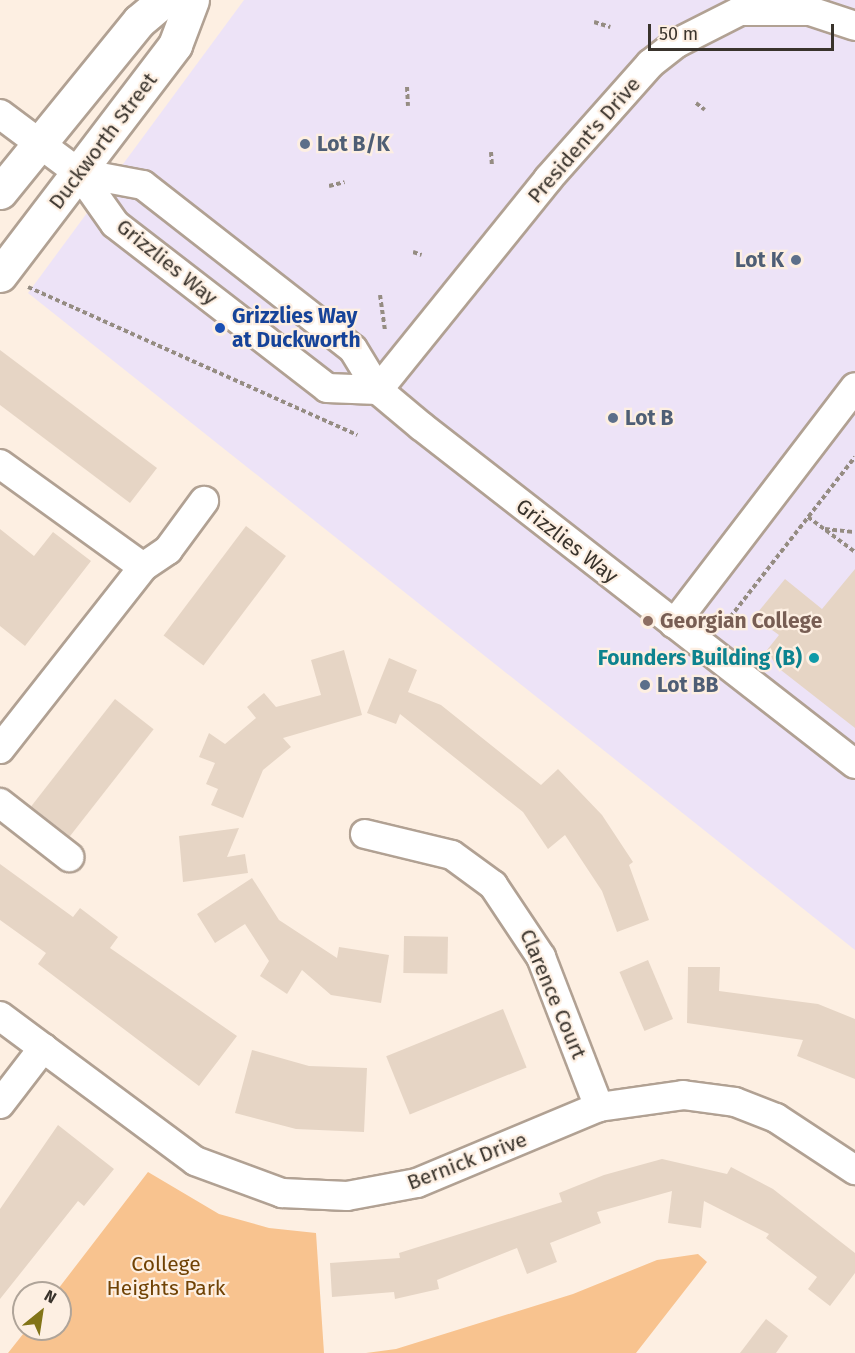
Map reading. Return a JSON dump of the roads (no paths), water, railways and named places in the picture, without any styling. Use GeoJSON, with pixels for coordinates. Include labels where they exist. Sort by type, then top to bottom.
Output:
{"type":"FeatureCollection","features":[{"type":"Feature","properties":{"kind":"main road"},"geometry":{"type":"LineString","coordinates":[[0,192],[139,21],[164,0]]}},
{"type":"Feature","properties":{"kind":"main road","name":"Duckworth Street"},"geometry":{"type":"LineString","coordinates":[[14,281],[79,172],[175,45],[192,0]]}},
{"type":"Feature","properties":{"kind":"street","name":"President's Drive"},"geometry":{"type":"LineString","coordinates":[[378,390],[548,179],[650,64],[676,43],[740,11],[810,12],[855,26]]}},
{"type":"Feature","properties":{"kind":"street"},"geometry":{"type":"LineString","coordinates":[[0,114],[79,172]]}},
{"type":"Feature","properties":{"kind":"street","name":"Grizzlies Way"},"geometry":{"type":"LineString","coordinates":[[79,172],[115,224],[327,388],[378,390]]}},
{"type":"Feature","properties":{"kind":"street","name":"Grizzlies Way"},"geometry":{"type":"LineString","coordinates":[[79,172],[143,185],[353,349],[378,390],[855,764]]}},
{"type":"Feature","properties":{"kind":"street"},"geometry":{"type":"LineString","coordinates":[[674,624],[855,387]]}},
{"type":"Feature","properties":{"kind":"street"},"geometry":{"type":"LineString","coordinates":[[0,464],[143,567]]}},
{"type":"Feature","properties":{"kind":"street"},"geometry":{"type":"LineString","coordinates":[[0,749],[143,567],[168,550],[204,501]]}},
{"type":"Feature","properties":{"kind":"street"},"geometry":{"type":"LineString","coordinates":[[0,803],[69,857]]}},
{"type":"Feature","properties":{"kind":"street","name":"Clarence Court"},"geometry":{"type":"LineString","coordinates":[[365,834],[452,855],[493,885],[542,957],[599,1107]]}},
{"type":"Feature","properties":{"kind":"street","name":"Bernick Drive"},"geometry":{"type":"LineString","coordinates":[[0,1016],[195,1161],[253,1187],[312,1197],[417,1183],[599,1107],[683,1095],[735,1102],[776,1118],[855,1170]]}},
{"type":"Feature","properties":{"kind":"street"},"geometry":{"type":"LineString","coordinates":[[0,1104],[43,1048]]}},
{"type":"Feature","properties":{"kind":"place","name":"Lot B/K"},"geometry":{"type":"Point","coordinates":[305,144]}},
{"type":"Feature","properties":{"kind":"place","name":"Lot K"},"geometry":{"type":"Point","coordinates":[796,260]}},
{"type":"Feature","properties":{"kind":"place","name":"Grizzlies Way at Duckworth"},"geometry":{"type":"Point","coordinates":[220,328]}},
{"type":"Feature","properties":{"kind":"place","name":"Lot B"},"geometry":{"type":"Point","coordinates":[613,418]}},
{"type":"Feature","properties":{"kind":"place","name":"Georgian College"},"geometry":{"type":"Point","coordinates":[648,621]}},
{"type":"Feature","properties":{"kind":"place","name":"Founders Building (B)"},"geometry":{"type":"Point","coordinates":[814,658]}},
{"type":"Feature","properties":{"kind":"place","name":"Lot BB"},"geometry":{"type":"Point","coordinates":[645,685]}},
{"type":"Feature","properties":{"kind":"park label","name":"College Heights Park"},"geometry":{"type":"Point","coordinates":[166,1276]}}]}
